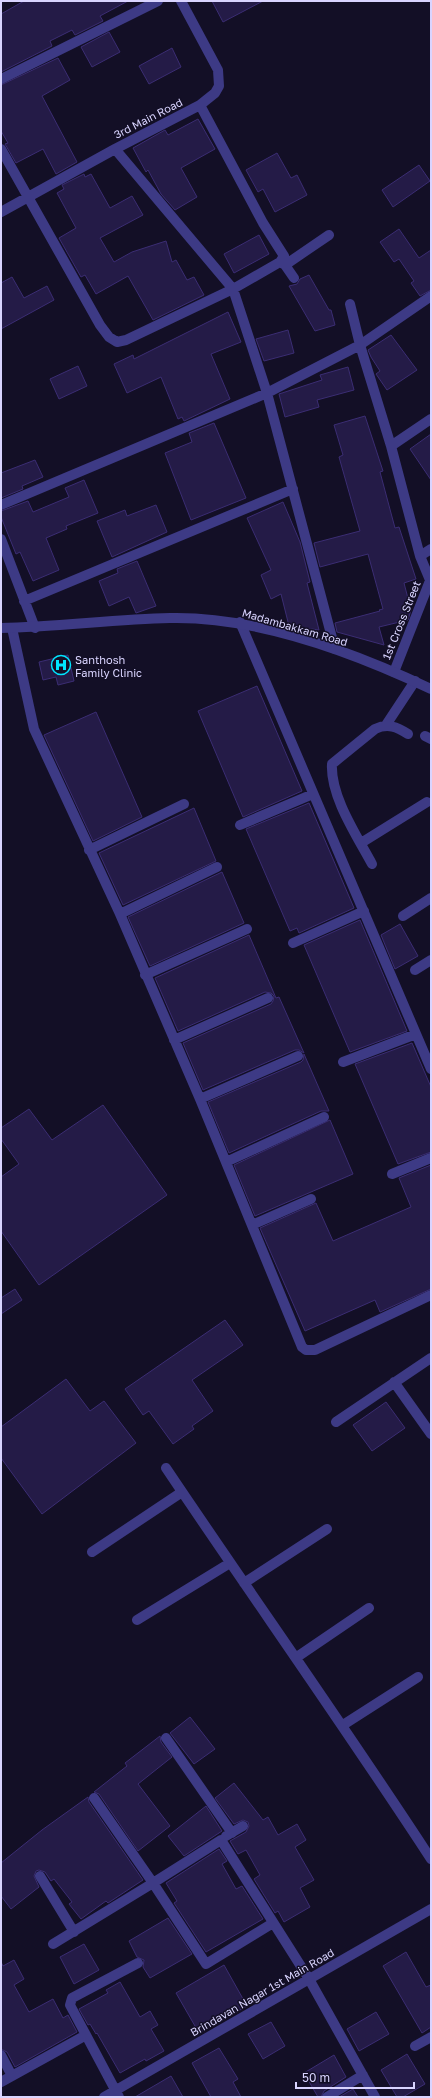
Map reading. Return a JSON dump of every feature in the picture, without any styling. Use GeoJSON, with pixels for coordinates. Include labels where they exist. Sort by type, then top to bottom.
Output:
{"type":"FeatureCollection","features":[{"type":"Feature","properties":{"kind":"street"},"geometry":{"type":"LineString","coordinates":[[1,79],[158,1]]}},
{"type":"Feature","properties":{"kind":"street","name":"3rd Main Road"},"geometry":{"type":"LineString","coordinates":[[1,212],[115,149],[200,105],[215,93],[219,86],[220,79],[218,70],[181,1]]}},
{"type":"Feature","properties":{"kind":"street"},"geometry":{"type":"LineString","coordinates":[[200,105],[263,223],[284,256],[282,264]]}},
{"type":"Feature","properties":{"kind":"street"},"geometry":{"type":"LineString","coordinates":[[1,149],[27,198],[100,325],[109,337],[117,342],[126,340],[233,289],[282,264],[328,235]]}},
{"type":"Feature","properties":{"kind":"street"},"geometry":{"type":"LineString","coordinates":[[115,149],[233,289],[267,393],[335,649]]}},
{"type":"Feature","properties":{"kind":"street"},"geometry":{"type":"LineString","coordinates":[[282,264],[294,278]]}},
{"type":"Feature","properties":{"kind":"street"},"geometry":{"type":"LineString","coordinates":[[1,505],[267,393],[360,345],[431,296]]}},
{"type":"Feature","properties":{"kind":"street"},"geometry":{"type":"LineString","coordinates":[[350,304],[360,345],[391,446],[420,556],[431,579]]}},
{"type":"Feature","properties":{"kind":"street"},"geometry":{"type":"LineString","coordinates":[[391,446],[431,418]]}},
{"type":"Feature","properties":{"kind":"street"},"geometry":{"type":"LineString","coordinates":[[24,601],[293,489]]}},
{"type":"Feature","properties":{"kind":"street"},"geometry":{"type":"LineString","coordinates":[[1,539],[35,628]]}},
{"type":"Feature","properties":{"kind":"street"},"geometry":{"type":"LineString","coordinates":[[420,556],[431,549]]}},
{"type":"Feature","properties":{"kind":"street","name":"1st Cross Street"},"geometry":{"type":"LineString","coordinates":[[394,672],[431,579]]}},
{"type":"Feature","properties":{"kind":"street","name":"Madambakkam Road"},"geometry":{"type":"LineString","coordinates":[[1,628],[35,628],[171,618],[240,622],[335,649],[394,672],[431,689]]}},
{"type":"Feature","properties":{"kind":"street"},"geometry":{"type":"LineString","coordinates":[[240,622],[431,1069]]}},
{"type":"Feature","properties":{"kind":"street"},"geometry":{"type":"LineString","coordinates":[[12,628],[34,729],[120,914],[145,975],[200,1099],[302,1347],[306,1350],[315,1350],[431,1295]]}},
{"type":"Feature","properties":{"kind":"street"},"geometry":{"type":"LineString","coordinates":[[386,725],[415,681]]}},
{"type":"Feature","properties":{"kind":"street"},"geometry":{"type":"LineString","coordinates":[[372,864],[342,807],[334,782],[332,764],[375,729],[386,725],[398,728],[408,734]]}},
{"type":"Feature","properties":{"kind":"street"},"geometry":{"type":"LineString","coordinates":[[240,825],[313,794]]}},
{"type":"Feature","properties":{"kind":"street"},"geometry":{"type":"LineString","coordinates":[[361,843],[427,802]]}},
{"type":"Feature","properties":{"kind":"street"},"geometry":{"type":"LineString","coordinates":[[89,850],[184,804]]}},
{"type":"Feature","properties":{"kind":"street"},"geometry":{"type":"LineString","coordinates":[[120,914],[217,867]]}},
{"type":"Feature","properties":{"kind":"street"},"geometry":{"type":"LineString","coordinates":[[403,916],[431,898]]}},
{"type":"Feature","properties":{"kind":"street"},"geometry":{"type":"LineString","coordinates":[[293,943],[364,911]]}},
{"type":"Feature","properties":{"kind":"street"},"geometry":{"type":"LineString","coordinates":[[145,975],[247,929]]}},
{"type":"Feature","properties":{"kind":"street"},"geometry":{"type":"LineString","coordinates":[[415,970],[431,960]]}},
{"type":"Feature","properties":{"kind":"street"},"geometry":{"type":"LineString","coordinates":[[174,1040],[268,998]]}},
{"type":"Feature","properties":{"kind":"street"},"geometry":{"type":"LineString","coordinates":[[343,1062],[416,1034]]}},
{"type":"Feature","properties":{"kind":"street"},"geometry":{"type":"LineString","coordinates":[[200,1099],[298,1056]]}},
{"type":"Feature","properties":{"kind":"street"},"geometry":{"type":"LineString","coordinates":[[226,1162],[324,1117]]}},
{"type":"Feature","properties":{"kind":"street"},"geometry":{"type":"LineString","coordinates":[[392,1174],[431,1158]]}},
{"type":"Feature","properties":{"kind":"street"},"geometry":{"type":"LineString","coordinates":[[252,1225],[311,1199]]}},
{"type":"Feature","properties":{"kind":"street"},"geometry":{"type":"LineString","coordinates":[[336,1422],[431,1358]]}},
{"type":"Feature","properties":{"kind":"street"},"geometry":{"type":"LineString","coordinates":[[394,1382],[431,1434]]}},
{"type":"Feature","properties":{"kind":"street"},"geometry":{"type":"LineString","coordinates":[[166,1468],[230,1563],[297,1657],[431,1859]]}},
{"type":"Feature","properties":{"kind":"street"},"geometry":{"type":"LineString","coordinates":[[92,1552],[182,1492]]}},
{"type":"Feature","properties":{"kind":"street"},"geometry":{"type":"LineString","coordinates":[[244,1583],[327,1528]]}},
{"type":"Feature","properties":{"kind":"street"},"geometry":{"type":"LineString","coordinates":[[137,1620],[230,1563]]}},
{"type":"Feature","properties":{"kind":"street"},"geometry":{"type":"LineString","coordinates":[[297,1657],[370,1608]]}},
{"type":"Feature","properties":{"kind":"street"},"geometry":{"type":"LineString","coordinates":[[343,1725],[418,1676]]}},
{"type":"Feature","properties":{"kind":"street"},"geometry":{"type":"LineString","coordinates":[[166,1738],[232,1833]]}},
{"type":"Feature","properties":{"kind":"street"},"geometry":{"type":"LineString","coordinates":[[94,1798],[153,1883],[206,1964],[273,1924]]}},
{"type":"Feature","properties":{"kind":"street"},"geometry":{"type":"LineString","coordinates":[[53,1944],[243,1826]]}},
{"type":"Feature","properties":{"kind":"street"},"geometry":{"type":"LineString","coordinates":[[221,1840],[309,1979],[375,2097]]}},
{"type":"Feature","properties":{"kind":"street"},"geometry":{"type":"LineString","coordinates":[[40,1876],[74,1932]]}},
{"type":"Feature","properties":{"kind":"street","name":"Brindavan Nagar 1st Main Road"},"geometry":{"type":"LineString","coordinates":[[104,2097],[117,2094],[309,1979],[431,1909]]}},
{"type":"Feature","properties":{"kind":"street"},"geometry":{"type":"LineString","coordinates":[[117,2094],[70,2005],[72,1998],[138,1963]]}},
{"type":"Feature","properties":{"kind":"street"},"geometry":{"type":"LineString","coordinates":[[1,2082],[86,2035]]}},
{"type":"Feature","properties":{"kind":"street"},"geometry":{"type":"LineString","coordinates":[[415,2046],[431,2037]]}},
{"type":"Feature","properties":{"kind":"street"},"geometry":{"type":"LineString","coordinates":[[1,2055],[12,2076]]}},
{"type":"Feature","properties":{"kind":"street"},"geometry":{"type":"LineString","coordinates":[[327,2097],[363,2075]]}},
{"type":"Feature","properties":{"kind":"building"},"geometry":{"type":"Polygon","coordinates":[[[24,1],[128,1],[100,16],[103,21],[75,35],[72,30],[50,41],[52,46],[1,72],[1,14],[24,1]]]}},
{"type":"Feature","properties":{"kind":"building"},"geometry":{"type":"Polygon","coordinates":[[[212,1],[263,1],[223,22],[212,1]]]}},
{"type":"Feature","properties":{"kind":"building"},"geometry":{"type":"Polygon","coordinates":[[[109,32],[120,52],[92,67],[81,47],[109,32]]]}},
{"type":"Feature","properties":{"kind":"building"},"geometry":{"type":"Polygon","coordinates":[[[172,48],[181,67],[149,84],[139,66],[172,48]]]}},
{"type":"Feature","properties":{"kind":"building"},"geometry":{"type":"Polygon","coordinates":[[[58,58],[70,80],[42,96],[77,162],[56,174],[43,149],[16,163],[5,144],[8,143],[1,131],[1,85],[58,58]]]}},
{"type":"Feature","properties":{"kind":"building"},"geometry":{"type":"Polygon","coordinates":[[[198,119],[215,149],[181,168],[197,197],[175,210],[161,194],[148,170],[146,172],[133,148],[165,130],[168,135],[198,119]]]}},
{"type":"Feature","properties":{"kind":"building"},"geometry":{"type":"Polygon","coordinates":[[[277,153],[291,178],[297,175],[307,195],[275,212],[263,189],[258,192],[246,170],[277,153]]]}},
{"type":"Feature","properties":{"kind":"building"},"geometry":{"type":"Polygon","coordinates":[[[419,165],[430,181],[393,207],[382,190],[419,165]]]}},
{"type":"Feature","properties":{"kind":"building"},"geometry":{"type":"Polygon","coordinates":[[[84,174],[85,177],[91,174],[110,208],[132,196],[143,215],[100,238],[114,262],[132,252],[166,241],[172,262],[176,260],[187,280],[194,277],[204,295],[153,320],[128,276],[96,294],[85,275],[81,277],[59,238],[76,228],[57,193],[64,189],[62,185],[84,174]]]}},
{"type":"Feature","properties":{"kind":"building"},"geometry":{"type":"Polygon","coordinates":[[[399,229],[419,258],[431,250],[431,290],[420,296],[411,283],[414,281],[399,259],[394,262],[380,242],[399,229]]]}},
{"type":"Feature","properties":{"kind":"building"},"geometry":{"type":"Polygon","coordinates":[[[259,235],[269,254],[234,273],[224,254],[259,235]]]}},
{"type":"Feature","properties":{"kind":"building"},"geometry":{"type":"Polygon","coordinates":[[[309,275],[329,310],[331,310],[335,325],[315,331],[289,286],[297,284],[300,279],[309,275]]]}},
{"type":"Feature","properties":{"kind":"building"},"geometry":{"type":"Polygon","coordinates":[[[12,277],[24,298],[47,286],[54,300],[1,329],[1,283],[12,277]]]}},
{"type":"Feature","properties":{"kind":"building"},"geometry":{"type":"Polygon","coordinates":[[[228,312],[241,342],[211,354],[230,399],[184,421],[182,417],[178,419],[161,377],[127,393],[114,364],[133,355],[134,359],[228,312]]]}},
{"type":"Feature","properties":{"kind":"building"},"geometry":{"type":"Polygon","coordinates":[[[288,330],[294,353],[264,361],[256,339],[288,330]]]}},
{"type":"Feature","properties":{"kind":"building"},"geometry":{"type":"Polygon","coordinates":[[[391,335],[417,370],[387,390],[376,374],[380,371],[368,350],[391,335]]]}},
{"type":"Feature","properties":{"kind":"building"},"geometry":{"type":"Polygon","coordinates":[[[78,366],[87,386],[59,399],[50,379],[78,366]]]}},
{"type":"Feature","properties":{"kind":"building"},"geometry":{"type":"Polygon","coordinates":[[[348,367],[354,390],[317,400],[319,407],[285,417],[279,394],[322,380],[320,375],[348,367]]]}},
{"type":"Feature","properties":{"kind":"building"},"geometry":{"type":"Polygon","coordinates":[[[365,416],[383,471],[380,472],[395,528],[399,527],[416,579],[404,583],[411,610],[408,620],[379,627],[384,645],[337,632],[335,623],[383,609],[368,554],[320,567],[314,543],[360,531],[339,457],[343,455],[334,425],[365,416]]]}},
{"type":"Feature","properties":{"kind":"building"},"geometry":{"type":"Polygon","coordinates":[[[214,423],[246,498],[191,520],[165,453],[192,442],[189,433],[214,423]]]}},
{"type":"Feature","properties":{"kind":"building"},"geometry":{"type":"Polygon","coordinates":[[[431,434],[431,480],[410,449],[431,434]]]}},
{"type":"Feature","properties":{"kind":"building"},"geometry":{"type":"Polygon","coordinates":[[[35,460],[43,477],[22,486],[23,489],[1,498],[1,473],[35,460]]]}},
{"type":"Feature","properties":{"kind":"building"},"geometry":{"type":"Polygon","coordinates":[[[84,480],[98,513],[66,526],[67,529],[46,538],[59,570],[33,581],[20,552],[16,554],[1,517],[1,511],[28,501],[33,512],[69,497],[65,488],[84,480]]]}},
{"type":"Feature","properties":{"kind":"building"},"geometry":{"type":"Polygon","coordinates":[[[283,502],[300,542],[310,582],[307,583],[319,630],[289,626],[281,594],[271,599],[261,575],[271,570],[247,518],[283,502]]]}},
{"type":"Feature","properties":{"kind":"building"},"geometry":{"type":"Polygon","coordinates":[[[156,505],[167,532],[112,557],[97,521],[125,510],[127,516],[156,505]]]}},
{"type":"Feature","properties":{"kind":"building"},"geometry":{"type":"Polygon","coordinates":[[[137,561],[156,606],[136,613],[129,597],[109,606],[99,581],[118,573],[117,569],[137,561]]]}},
{"type":"Feature","properties":{"kind":"building"},"geometry":{"type":"Polygon","coordinates":[[[68,655],[74,681],[58,685],[56,677],[43,680],[39,662],[68,655]]]}},
{"type":"Feature","properties":{"kind":"building"},"geometry":{"type":"Polygon","coordinates":[[[257,686],[302,791],[243,817],[198,711],[257,686]]]}},
{"type":"Feature","properties":{"kind":"building"},"geometry":{"type":"Polygon","coordinates":[[[96,712],[142,817],[93,841],[44,735],[96,712]]]}},
{"type":"Feature","properties":{"kind":"building"},"geometry":{"type":"Polygon","coordinates":[[[309,803],[354,908],[299,933],[297,928],[290,931],[246,829],[309,803]]]}},
{"type":"Feature","properties":{"kind":"building"},"geometry":{"type":"Polygon","coordinates":[[[194,808],[216,861],[123,905],[99,853],[194,808]]]}},
{"type":"Feature","properties":{"kind":"building"},"geometry":{"type":"Polygon","coordinates":[[[222,872],[244,923],[150,966],[128,917],[222,872]]]}},
{"type":"Feature","properties":{"kind":"building"},"geometry":{"type":"Polygon","coordinates":[[[360,920],[407,1031],[350,1052],[304,945],[360,920]]]}},
{"type":"Feature","properties":{"kind":"building"},"geometry":{"type":"Polygon","coordinates":[[[400,924],[418,956],[395,969],[381,935],[400,924]]]}},
{"type":"Feature","properties":{"kind":"building"},"geometry":{"type":"Polygon","coordinates":[[[249,935],[276,998],[279,997],[304,1053],[299,1050],[295,1050],[203,1090],[183,1043],[271,1004],[274,996],[271,993],[265,992],[178,1031],[155,978],[249,935]]]}},
{"type":"Feature","properties":{"kind":"building"},"geometry":{"type":"Polygon","coordinates":[[[412,1043],[431,1087],[431,1152],[398,1164],[355,1064],[412,1043]]]}},
{"type":"Feature","properties":{"kind":"building"},"geometry":{"type":"Polygon","coordinates":[[[304,1054],[329,1111],[321,1111],[229,1153],[208,1102],[301,1062],[304,1054]]]}},
{"type":"Feature","properties":{"kind":"building"},"geometry":{"type":"Polygon","coordinates":[[[103,1105],[167,1195],[39,1285],[1,1231],[1,1177],[19,1164],[1,1139],[1,1128],[29,1109],[52,1140],[103,1105]]]}},
{"type":"Feature","properties":{"kind":"building"},"geometry":{"type":"Polygon","coordinates":[[[330,1120],[353,1174],[255,1216],[234,1165],[330,1120]]]}},
{"type":"Feature","properties":{"kind":"building"},"geometry":{"type":"Polygon","coordinates":[[[431,1165],[431,1289],[380,1312],[375,1300],[305,1331],[260,1228],[316,1203],[333,1241],[411,1207],[399,1178],[431,1165]]]}},
{"type":"Feature","properties":{"kind":"building"},"geometry":{"type":"Polygon","coordinates":[[[15,1289],[22,1300],[1,1314],[1,1298],[15,1289]]]}},
{"type":"Feature","properties":{"kind":"building"},"geometry":{"type":"Polygon","coordinates":[[[225,1320],[243,1345],[192,1380],[213,1411],[192,1426],[194,1429],[173,1444],[149,1411],[143,1415],[125,1389],[225,1320]]]}},
{"type":"Feature","properties":{"kind":"building"},"geometry":{"type":"Polygon","coordinates":[[[66,1379],[90,1411],[104,1401],[136,1443],[42,1514],[1,1458],[1,1427],[66,1379]]]}},
{"type":"Feature","properties":{"kind":"building"},"geometry":{"type":"Polygon","coordinates":[[[386,1402],[405,1428],[372,1451],[353,1425],[386,1402]]]}},
{"type":"Feature","properties":{"kind":"building"},"geometry":{"type":"Polygon","coordinates":[[[190,1717],[215,1749],[194,1764],[170,1733],[190,1717]]]}},
{"type":"Feature","properties":{"kind":"building"},"geometry":{"type":"Polygon","coordinates":[[[160,1736],[161,1742],[172,1757],[138,1784],[170,1826],[138,1851],[99,1794],[94,1792],[127,1766],[125,1763],[160,1736]]]}},
{"type":"Feature","properties":{"kind":"building"},"geometry":{"type":"Polygon","coordinates":[[[234,1783],[263,1820],[268,1817],[278,1835],[297,1824],[306,1840],[295,1847],[314,1880],[300,1888],[310,1907],[284,1922],[278,1911],[275,1913],[254,1879],[260,1875],[246,1850],[238,1854],[230,1841],[246,1832],[249,1826],[248,1822],[243,1820],[234,1824],[215,1798],[234,1783]]]}},
{"type":"Feature","properties":{"kind":"building"},"geometry":{"type":"Polygon","coordinates":[[[88,1797],[89,1802],[143,1880],[108,1903],[106,1901],[81,1919],[69,1904],[72,1902],[54,1879],[51,1881],[45,1872],[39,1870],[36,1871],[34,1876],[39,1887],[11,1909],[1,1896],[1,1863],[42,1830],[88,1797]]]}},
{"type":"Feature","properties":{"kind":"building"},"geometry":{"type":"Polygon","coordinates":[[[206,1806],[222,1831],[184,1856],[168,1836],[206,1806]]]}},
{"type":"Feature","properties":{"kind":"building"},"geometry":{"type":"Polygon","coordinates":[[[219,1849],[227,1861],[222,1864],[236,1889],[242,1886],[263,1919],[206,1952],[174,1903],[177,1901],[166,1883],[219,1849]]]}},
{"type":"Feature","properties":{"kind":"building"},"geometry":{"type":"Polygon","coordinates":[[[168,1918],[192,1954],[150,1978],[143,1967],[144,1960],[137,1957],[129,1941],[168,1918]]]}},
{"type":"Feature","properties":{"kind":"building"},"geometry":{"type":"Polygon","coordinates":[[[84,1944],[99,1970],[74,1984],[60,1957],[84,1944]]]}},
{"type":"Feature","properties":{"kind":"building"},"geometry":{"type":"Polygon","coordinates":[[[406,1952],[426,1987],[431,1985],[431,2027],[422,2033],[383,1966],[406,1952]]]}},
{"type":"Feature","properties":{"kind":"building"},"geometry":{"type":"Polygon","coordinates":[[[14,1960],[24,1979],[14,1985],[29,2012],[53,1999],[63,2018],[68,2015],[77,2032],[15,2067],[7,2052],[1,2049],[1,1962],[3,1966],[14,1960]]]}},
{"type":"Feature","properties":{"kind":"building"},"geometry":{"type":"Polygon","coordinates":[[[224,1965],[247,2006],[199,2033],[176,1993],[224,1965]]]}},
{"type":"Feature","properties":{"kind":"building"},"geometry":{"type":"Polygon","coordinates":[[[120,1982],[140,2017],[150,2011],[158,2025],[151,2029],[164,2051],[146,2061],[145,2059],[120,2073],[97,2033],[96,2034],[90,2024],[88,2025],[79,2009],[108,1993],[106,1990],[120,1982]]]}},
{"type":"Feature","properties":{"kind":"building"},"geometry":{"type":"Polygon","coordinates":[[[376,2012],[389,2034],[359,2051],[347,2029],[376,2012]]]}},
{"type":"Feature","properties":{"kind":"building"},"geometry":{"type":"Polygon","coordinates":[[[271,2022],[285,2046],[263,2059],[248,2034],[271,2022]]]}},
{"type":"Feature","properties":{"kind":"building"},"geometry":{"type":"Polygon","coordinates":[[[219,2048],[238,2079],[233,2082],[241,2097],[211,2097],[192,2063],[219,2048]]]}},
{"type":"Feature","properties":{"kind":"building"},"geometry":{"type":"Polygon","coordinates":[[[407,2054],[425,2084],[403,2097],[397,2097],[381,2070],[407,2054]]]}},
{"type":"Feature","properties":{"kind":"building"},"geometry":{"type":"Polygon","coordinates":[[[334,2055],[346,2077],[324,2091],[321,2097],[318,2097],[304,2073],[334,2055]]]}},
{"type":"Feature","properties":{"kind":"building"},"geometry":{"type":"Polygon","coordinates":[[[171,2076],[183,2097],[135,2097],[171,2076]]]}},
{"type":"Feature","properties":{"kind":"building"},"geometry":{"type":"Polygon","coordinates":[[[353,2089],[358,2097],[339,2097],[353,2089]]]}},
{"type":"Feature","properties":{"kind":"place","name":"Santhosh Family Clinic"},"geometry":{"type":"Point","coordinates":[61,665]}}]}
